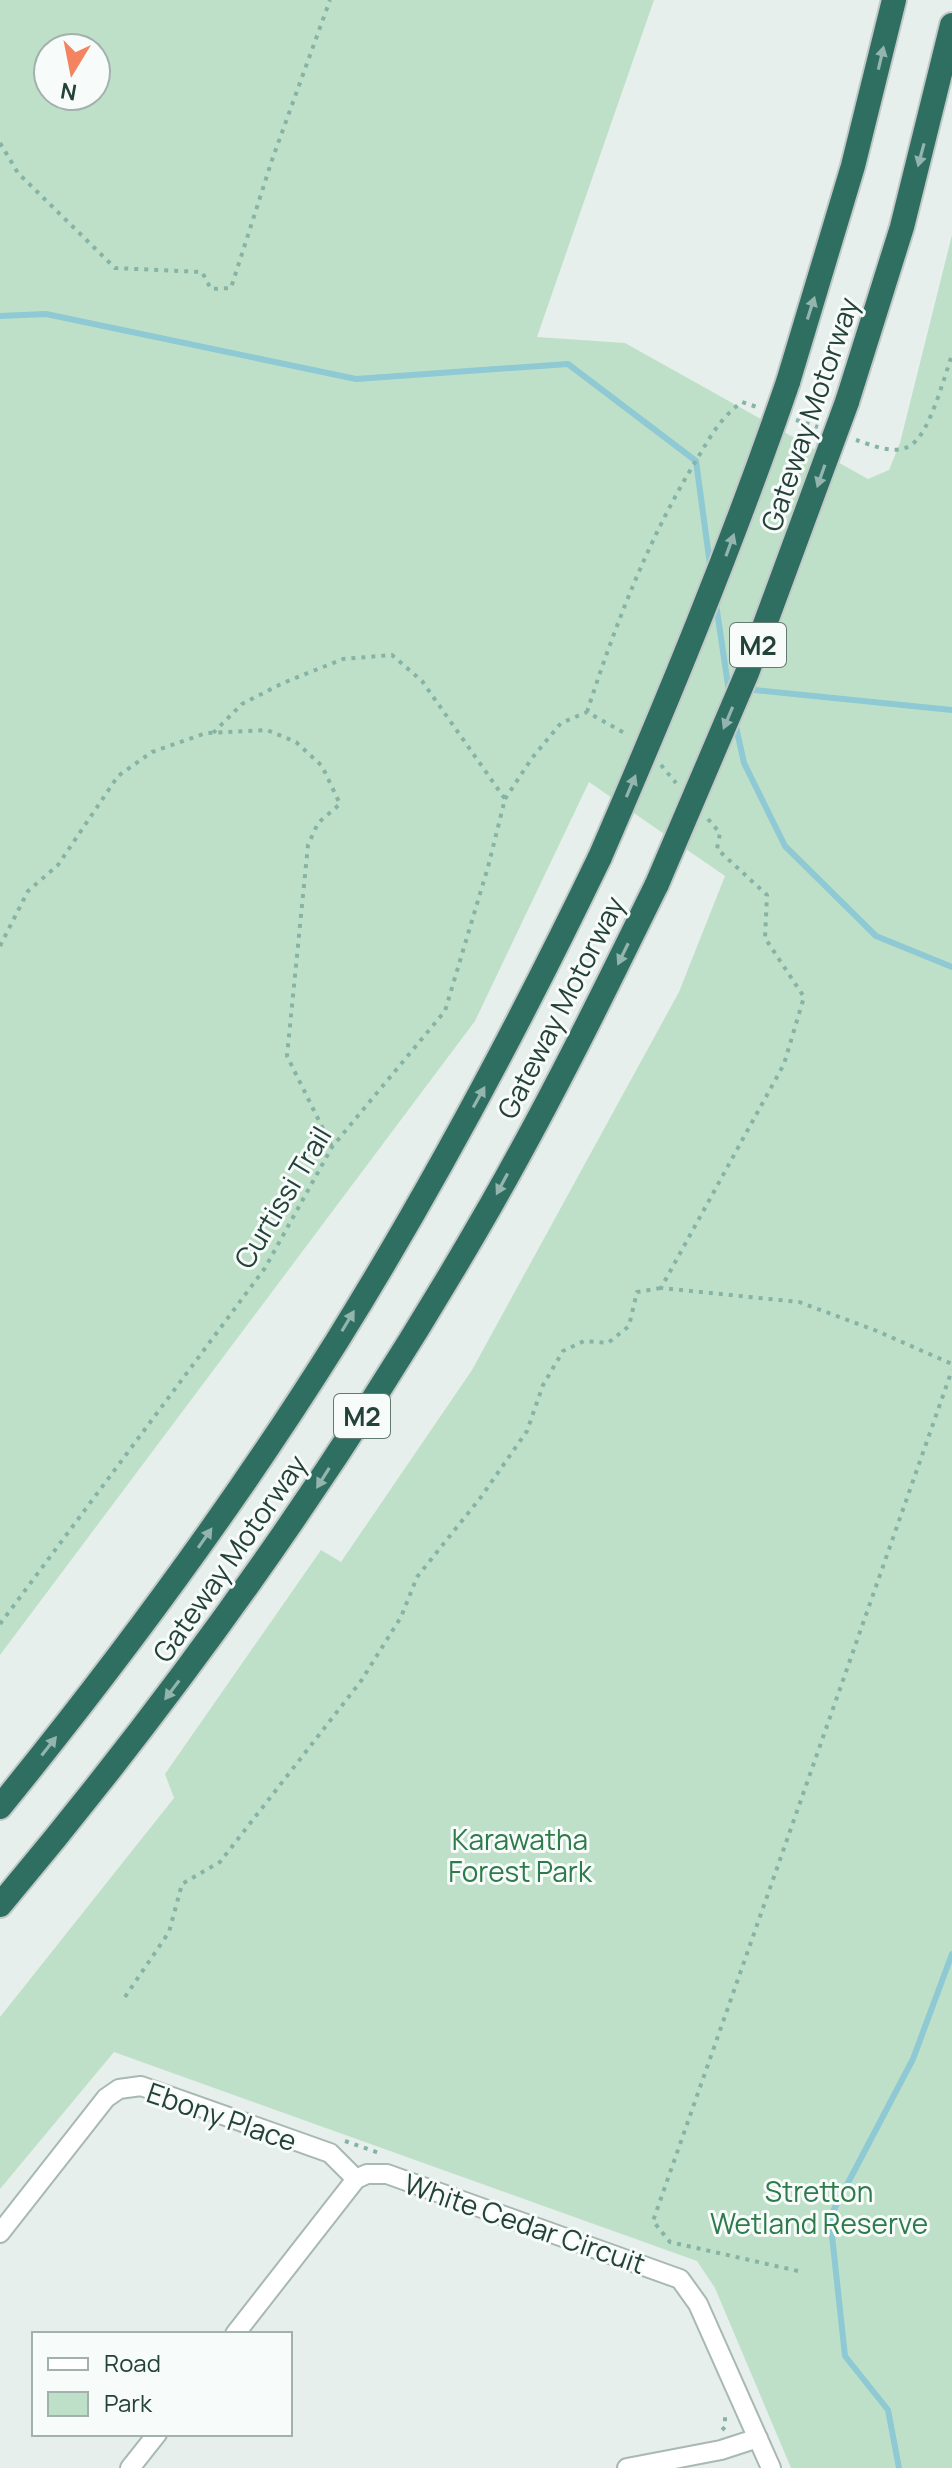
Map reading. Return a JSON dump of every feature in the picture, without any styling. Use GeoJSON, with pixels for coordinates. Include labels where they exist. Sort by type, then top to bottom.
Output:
{"type":"FeatureCollection","features":[{"type":"Feature","properties":{"kind":"highway","name":"Gateway Motorway"},"geometry":{"type":"LineString","coordinates":[[0,1807],[153,1612],[285,1422],[338,1339],[492,1073],[600,857],[687,657],[788,382],[853,166],[894,0]]}},
{"type":"Feature","properties":{"kind":"highway","name":"Gateway Motorway"},"geometry":{"type":"LineString","coordinates":[[0,1905],[159,1708],[304,1507],[492,1203],[604,993],[657,884],[747,673],[847,402],[902,227],[952,25]]}},
{"type":"Feature","properties":{"kind":"street","name":"Ebony Place"},"geometry":{"type":"LineString","coordinates":[[0,2233],[106,2098],[119,2089],[141,2086],[330,2153],[356,2179]]}},
{"type":"Feature","properties":{"kind":"street","name":"White Cedar Circuit"},"geometry":{"type":"LineString","coordinates":[[356,2179],[367,2174],[387,2174],[680,2279],[698,2304],[771,2468]]}},
{"type":"Feature","properties":{"kind":"street"},"geometry":{"type":"LineString","coordinates":[[237,2332],[356,2179]]}},
{"type":"Feature","properties":{"kind":"street"},"geometry":{"type":"LineString","coordinates":[[130,2468],[155,2436]]}},
{"type":"Feature","properties":{"kind":"street"},"geometry":{"type":"LineString","coordinates":[[627,2468],[721,2450],[758,2438]]}},
{"type":"Feature","properties":{"kind":"path"},"geometry":{"type":"LineString","coordinates":[[0,143],[18,173],[115,268],[202,272],[211,289],[231,288],[272,160],[330,0]]}},
{"type":"Feature","properties":{"kind":"path"},"geometry":{"type":"LineString","coordinates":[[930,414],[952,355]]}},
{"type":"Feature","properties":{"kind":"path"},"geometry":{"type":"LineString","coordinates":[[213,733],[242,704],[283,683],[343,659],[392,655],[422,681],[505,799]]}},
{"type":"Feature","properties":{"kind":"path","name":"Curtissi Trail"},"geometry":{"type":"LineString","coordinates":[[0,1624],[265,1268],[332,1147],[445,1011],[505,799],[532,758],[561,723],[587,712],[639,741]]}},
{"type":"Feature","properties":{"kind":"path"},"geometry":{"type":"LineString","coordinates":[[0,946],[28,891],[58,865],[118,776],[152,752],[206,733],[267,730],[296,742],[322,766],[340,804],[318,823],[308,845],[287,1056],[332,1147]]}},
{"type":"Feature","properties":{"kind":"path"},"geometry":{"type":"LineString","coordinates":[[660,764],[680,787]]}},
{"type":"Feature","properties":{"kind":"path"},"geometry":{"type":"LineString","coordinates":[[661,1288],[784,1064],[804,997],[765,938],[767,895],[717,849],[720,833],[700,810]]}},
{"type":"Feature","properties":{"kind":"path"},"geometry":{"type":"LineString","coordinates":[[125,1997],[169,1932],[182,1884],[220,1862],[361,1681],[401,1617],[417,1577],[481,1497],[527,1431],[543,1385],[563,1351],[584,1341],[608,1343],[629,1326],[637,1292],[661,1288],[799,1302],[877,1331],[952,1367],[653,2221],[670,2242],[798,2271]]}},
{"type":"Feature","properties":{"kind":"path"},"geometry":{"type":"LineString","coordinates":[[721,2450],[715,2437],[725,2427],[725,2412]]}},
{"type":"Feature","properties":{"kind":"green space"},"geometry":{"type":"Polygon","coordinates":[[[0,0],[654,0],[537,337],[625,343],[868,479],[889,470],[900,443],[952,235],[952,2468],[791,2468],[715,2288],[697,2261],[114,2052],[0,2189],[0,2017],[174,1798],[165,1774],[321,1550],[341,1562],[472,1370],[679,992],[725,876],[589,782],[475,1021],[0,1655],[0,0]]]}},
{"type":"Feature","properties":{"kind":"waterway"},"geometry":{"type":"LineString","coordinates":[[0,316],[46,314],[356,379],[568,364],[696,461],[710,565]]}},
{"type":"Feature","properties":{"kind":"waterway"},"geometry":{"type":"LineString","coordinates":[[716,604],[729,692]]}},
{"type":"Feature","properties":{"kind":"waterway"},"geometry":{"type":"LineString","coordinates":[[745,689],[952,710]]}},
{"type":"Feature","properties":{"kind":"waterway"},"geometry":{"type":"LineString","coordinates":[[735,722],[744,763],[785,846],[876,936],[952,967]]}},
{"type":"Feature","properties":{"kind":"waterway"},"geometry":{"type":"LineString","coordinates":[[899,2468],[888,2410],[845,2356],[830,2217],[913,2059],[952,1954]]}},
{"type":"Feature","properties":{"kind":"park label","name":"Karawatha Forest Park"},"geometry":{"type":"Point","coordinates":[520,1855]}},
{"type":"Feature","properties":{"kind":"park label","name":"Stretton Wetland Reserve"},"geometry":{"type":"Point","coordinates":[819,2207]}}]}
